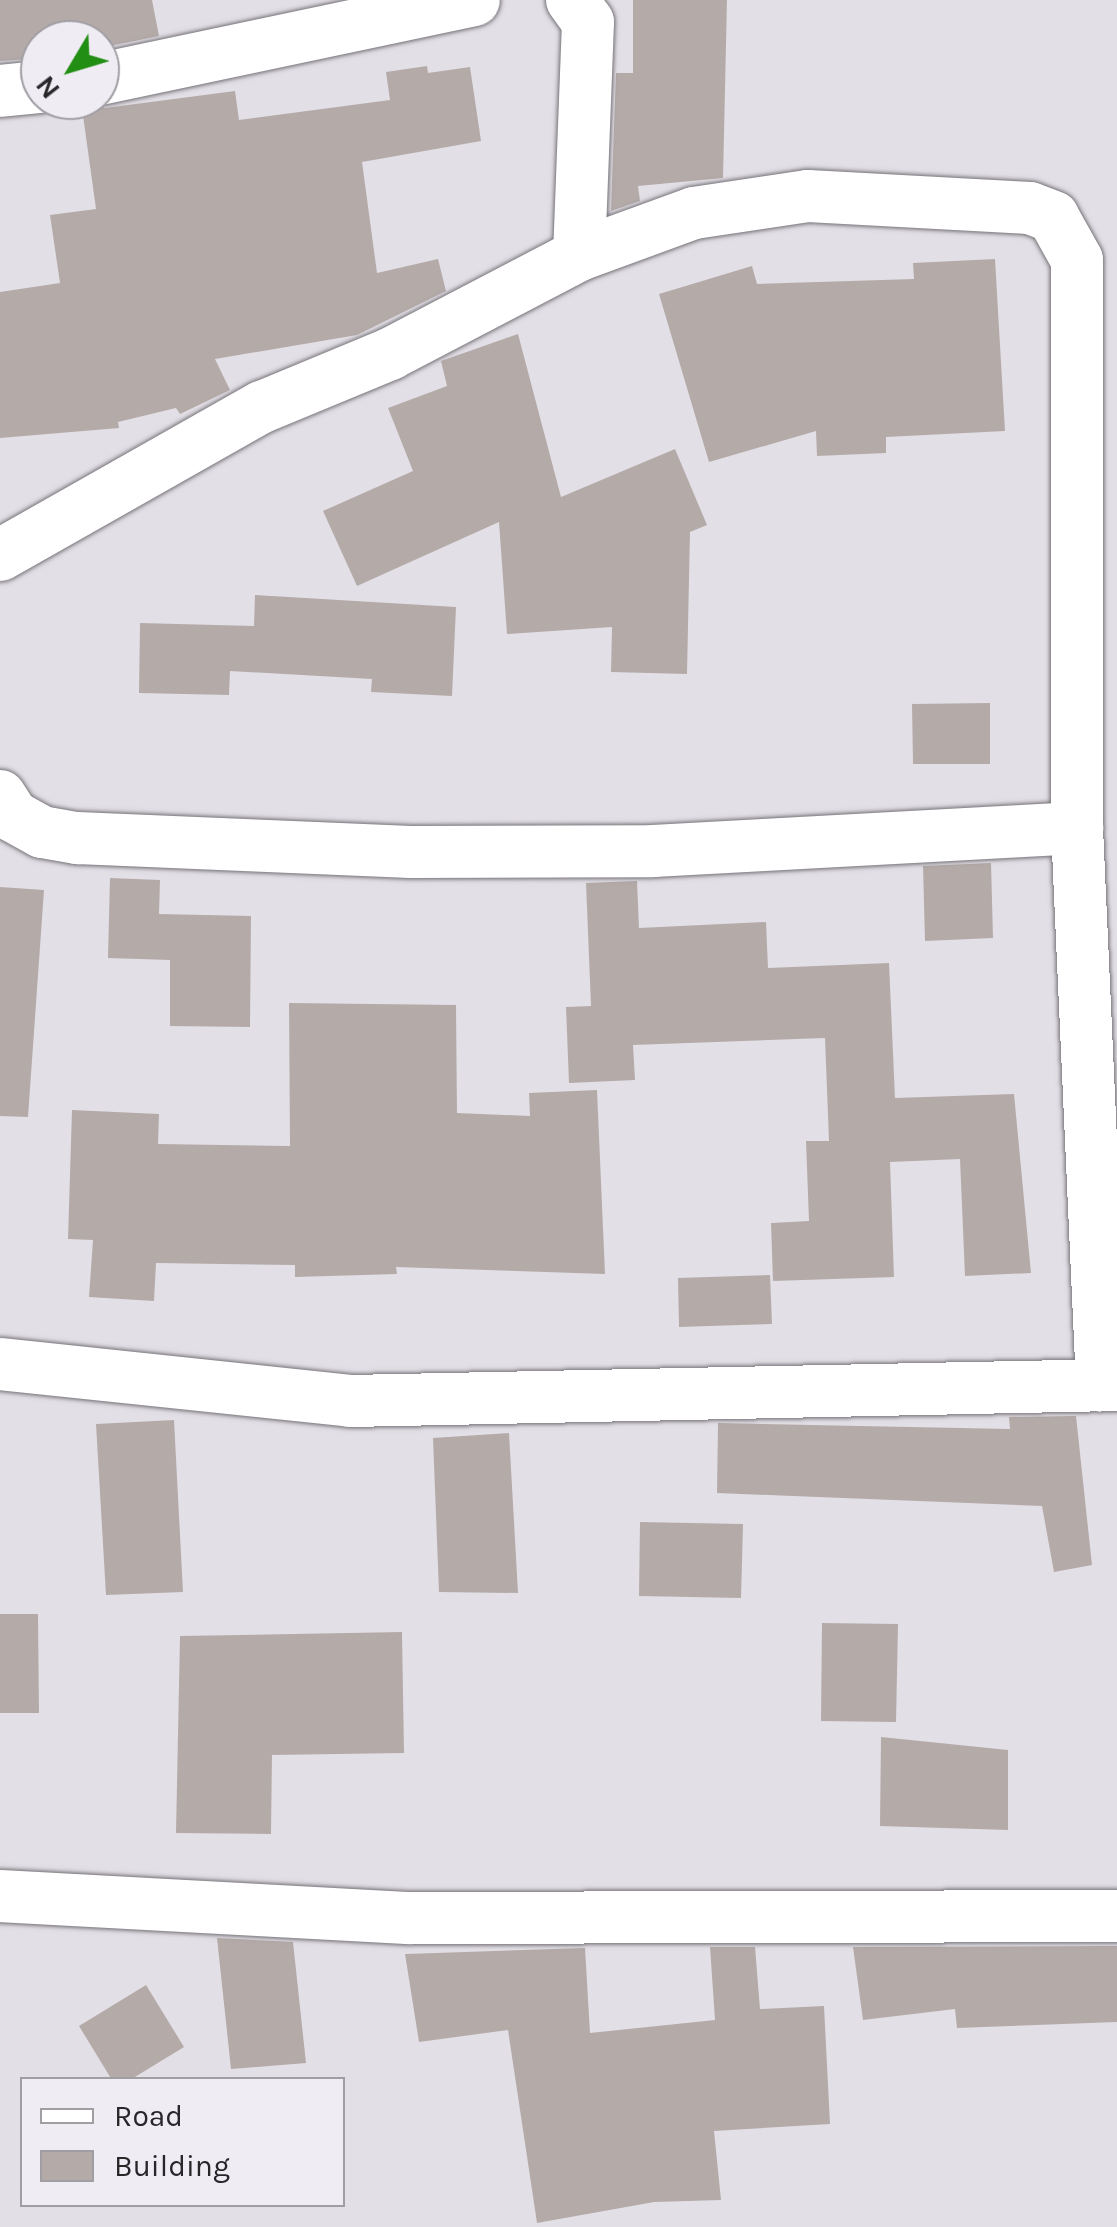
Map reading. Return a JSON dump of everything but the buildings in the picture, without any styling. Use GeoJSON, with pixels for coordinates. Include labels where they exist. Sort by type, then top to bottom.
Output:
{"type":"FeatureCollection","features":[{"type":"Feature","properties":{"kind":"street"},"geometry":{"type":"LineString","coordinates":[[120,75],[474,0]]}},
{"type":"Feature","properties":{"kind":"street"},"geometry":{"type":"LineString","coordinates":[[572,0],[588,22],[579,256]]}},
{"type":"Feature","properties":{"kind":"street"},"geometry":{"type":"LineString","coordinates":[[0,555],[138,471],[579,256],[694,213],[808,196],[1030,208],[1053,217],[1077,260],[1077,828],[1110,1385],[350,1400],[0,1364]]}},
{"type":"Feature","properties":{"kind":"street"},"geometry":{"type":"LineString","coordinates":[[0,796],[13,816],[42,832],[76,838],[411,852],[653,851],[1077,828]]}},
{"type":"Feature","properties":{"kind":"street"},"geometry":{"type":"LineString","coordinates":[[0,1896],[408,1918],[1117,1916]]}}]}
